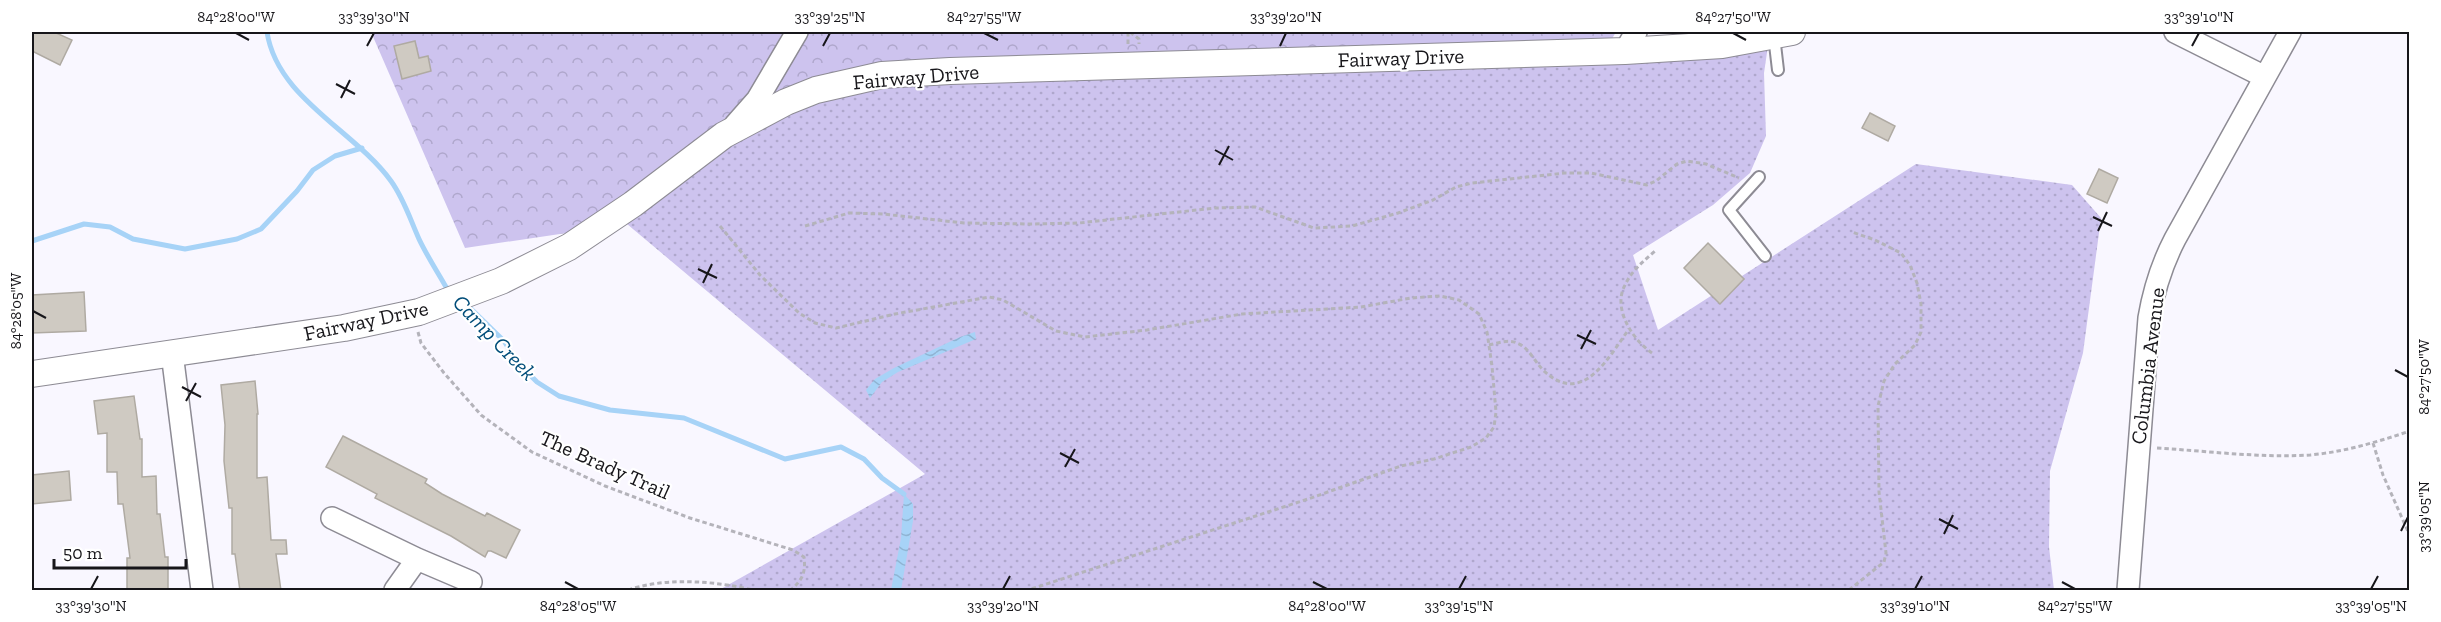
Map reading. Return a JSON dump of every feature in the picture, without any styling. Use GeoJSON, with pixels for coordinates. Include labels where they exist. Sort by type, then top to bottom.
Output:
{"type":"FeatureCollection","features":[{"type":"Feature","properties":{"kind":"street"},"geometry":{"type":"LineString","coordinates":[[724,135],[744,118],[757,100],[797,32]]}},
{"type":"Feature","properties":{"kind":"street"},"geometry":{"type":"LineString","coordinates":[[2175,32],[2265,77]]}},
{"type":"Feature","properties":{"kind":"street","name":"Columbia Avenue"},"geometry":{"type":"LineString","coordinates":[[2128,591],[2149,318],[2162,264],[2290,32]]}},
{"type":"Feature","properties":{"kind":"street","name":"Fairway Drive"},"geometry":{"type":"LineString","coordinates":[[32,374],[344,328],[413,314],[455,300],[501,281],[568,247],[633,204],[724,135],[754,117],[806,94],[882,75],[1631,41],[1722,45],[1783,34]]}},
{"type":"Feature","properties":{"kind":"street"},"geometry":{"type":"LineString","coordinates":[[172,353],[202,591]]}},
{"type":"Feature","properties":{"kind":"street"},"geometry":{"type":"LineString","coordinates":[[332,518],[417,560],[471,582]]}},
{"type":"Feature","properties":{"kind":"street"},"geometry":{"type":"LineString","coordinates":[[395,591],[417,560]]}},
{"type":"Feature","properties":{"kind":"lane"},"geometry":{"type":"LineString","coordinates":[[1778,70],[1783,34]]}},
{"type":"Feature","properties":{"kind":"lane"},"geometry":{"type":"LineString","coordinates":[[1757,181],[1729,210],[1765,256]]}},
{"type":"Feature","properties":{"kind":"path"},"geometry":{"type":"LineString","coordinates":[[806,226],[849,213],[883,214],[964,223],[1030,224],[1079,223],[1215,208],[1255,207],[1314,228],[1352,226],[1398,213],[1432,200],[1456,187],[1472,183],[1591,173],[1647,185],[1656,181],[1677,164],[1687,161],[1706,164],[1757,181]]}},
{"type":"Feature","properties":{"kind":"path"},"geometry":{"type":"LineString","coordinates":[[720,226],[760,275],[799,313],[815,323],[836,328],[895,314],[989,297],[1003,300],[1056,331],[1084,337],[1147,330],[1242,314],[1362,307],[1411,298],[1440,296],[1459,300],[1479,314],[1487,332],[1496,412],[1494,427],[1486,438],[1471,447],[1434,459],[1401,466],[1308,500],[1028,591]]}},
{"type":"Feature","properties":{"kind":"path"},"geometry":{"type":"LineString","coordinates":[[1849,591],[1884,562],[1886,553],[1879,492],[1878,406],[1884,381],[1895,364],[1915,345],[1921,332],[1917,282],[1910,265],[1900,253],[1875,240],[1852,232]]}},
{"type":"Feature","properties":{"kind":"path"},"geometry":{"type":"LineString","coordinates":[[1652,353],[1642,346],[1629,329],[1621,298],[1623,286],[1634,270],[1656,250]]}},
{"type":"Feature","properties":{"kind":"path","name":"The Brady Trail"},"geometry":{"type":"LineString","coordinates":[[413,314],[422,343],[444,373],[481,415],[532,452],[605,486],[669,510],[793,550],[804,557],[805,570],[800,582],[791,591]]}},
{"type":"Feature","properties":{"kind":"path"},"geometry":{"type":"LineString","coordinates":[[1489,345],[1515,342],[1525,347],[1549,376],[1574,385],[1588,379],[1600,368],[1629,329]]}},
{"type":"Feature","properties":{"kind":"path"},"geometry":{"type":"LineString","coordinates":[[2138,446],[2274,455],[2320,453],[2373,443],[2409,431]]}},
{"type":"Feature","properties":{"kind":"path"},"geometry":{"type":"LineString","coordinates":[[2373,443],[2383,475],[2409,536]]}},
{"type":"Feature","properties":{"kind":"path"},"geometry":{"type":"LineString","coordinates":[[628,591],[638,587],[685,582],[719,582],[753,591]]}},
{"type":"Feature","properties":{"kind":"green space"},"geometry":{"type":"Polygon","coordinates":[[[371,32],[1616,32],[1610,42],[890,64],[699,141],[667,184],[627,224],[465,248],[371,32]]]}},
{"type":"Feature","properties":{"kind":"green space"},"geometry":{"type":"Polygon","coordinates":[[[1769,39],[1764,73],[1766,136],[1750,173],[1713,205],[1633,255],[1658,330],[1916,164],[2072,185],[2101,218],[2083,353],[2050,471],[2049,547],[2054,590],[719,590],[925,474],[627,224],[667,184],[699,141],[890,64],[1769,39]]]}},
{"type":"Feature","properties":{"kind":"water"},"geometry":{"type":"Polygon","coordinates":[[[975,332],[976,339],[898,372],[882,382],[870,398],[866,390],[875,379],[894,368],[975,332]]]}},
{"type":"Feature","properties":{"kind":"water"},"geometry":{"type":"Polygon","coordinates":[[[904,494],[913,504],[913,521],[901,590],[891,590],[901,538],[904,494]]]}},
{"type":"Feature","properties":{"kind":"building"},"geometry":{"type":"Polygon","coordinates":[[[32,32],[54,32],[72,40],[60,65],[32,51],[32,32]]]}},
{"type":"Feature","properties":{"kind":"building"},"geometry":{"type":"Polygon","coordinates":[[[415,41],[419,58],[428,56],[431,71],[402,79],[394,46],[415,41]]]}},
{"type":"Feature","properties":{"kind":"building"},"geometry":{"type":"Polygon","coordinates":[[[1870,113],[1895,126],[1888,141],[1862,128],[1870,113]]]}},
{"type":"Feature","properties":{"kind":"building"},"geometry":{"type":"Polygon","coordinates":[[[2099,169],[2118,178],[2107,203],[2087,194],[2099,169]]]}},
{"type":"Feature","properties":{"kind":"building"},"geometry":{"type":"Polygon","coordinates":[[[1708,243],[1744,279],[1720,304],[1684,268],[1708,243]]]}},
{"type":"Feature","properties":{"kind":"building"},"geometry":{"type":"Polygon","coordinates":[[[84,292],[86,331],[32,333],[32,295],[84,292]]]}},
{"type":"Feature","properties":{"kind":"building"},"geometry":{"type":"Polygon","coordinates":[[[255,381],[258,414],[257,478],[267,477],[271,540],[286,540],[287,554],[276,554],[281,591],[240,591],[235,554],[232,554],[232,508],[229,508],[224,461],[225,425],[221,385],[255,381]]]}},
{"type":"Feature","properties":{"kind":"building"},"geometry":{"type":"Polygon","coordinates":[[[134,396],[140,439],[142,439],[142,477],[156,476],[157,514],[160,514],[165,557],[168,557],[168,590],[127,591],[127,558],[130,558],[123,504],[118,504],[117,472],[107,472],[107,433],[98,434],[94,401],[134,396]]]}},
{"type":"Feature","properties":{"kind":"building"},"geometry":{"type":"Polygon","coordinates":[[[343,436],[427,479],[425,483],[442,494],[485,516],[487,513],[520,530],[506,558],[491,551],[488,551],[485,557],[451,536],[375,498],[377,494],[326,467],[343,436]]]}},
{"type":"Feature","properties":{"kind":"building"},"geometry":{"type":"Polygon","coordinates":[[[69,471],[71,500],[32,504],[32,475],[69,471]]]}},
{"type":"Feature","properties":{"kind":"waterway","name":"Camp Creek"},"geometry":{"type":"LineString","coordinates":[[267,32],[274,55],[285,76],[301,95],[375,163],[396,188],[425,251],[446,287],[452,292]]}},
{"type":"Feature","properties":{"kind":"waterway"},"geometry":{"type":"LineString","coordinates":[[32,241],[84,224],[110,227],[133,239],[185,249],[237,239],[261,229],[297,191],[313,170],[335,156],[362,148]]}},
{"type":"Feature","properties":{"kind":"waterway","name":"Camp Creek"},"geometry":{"type":"LineString","coordinates":[[464,302],[504,341],[518,363],[537,382],[559,396],[610,410],[684,418],[785,459],[841,447],[864,459],[882,478],[904,494]]}}]}
